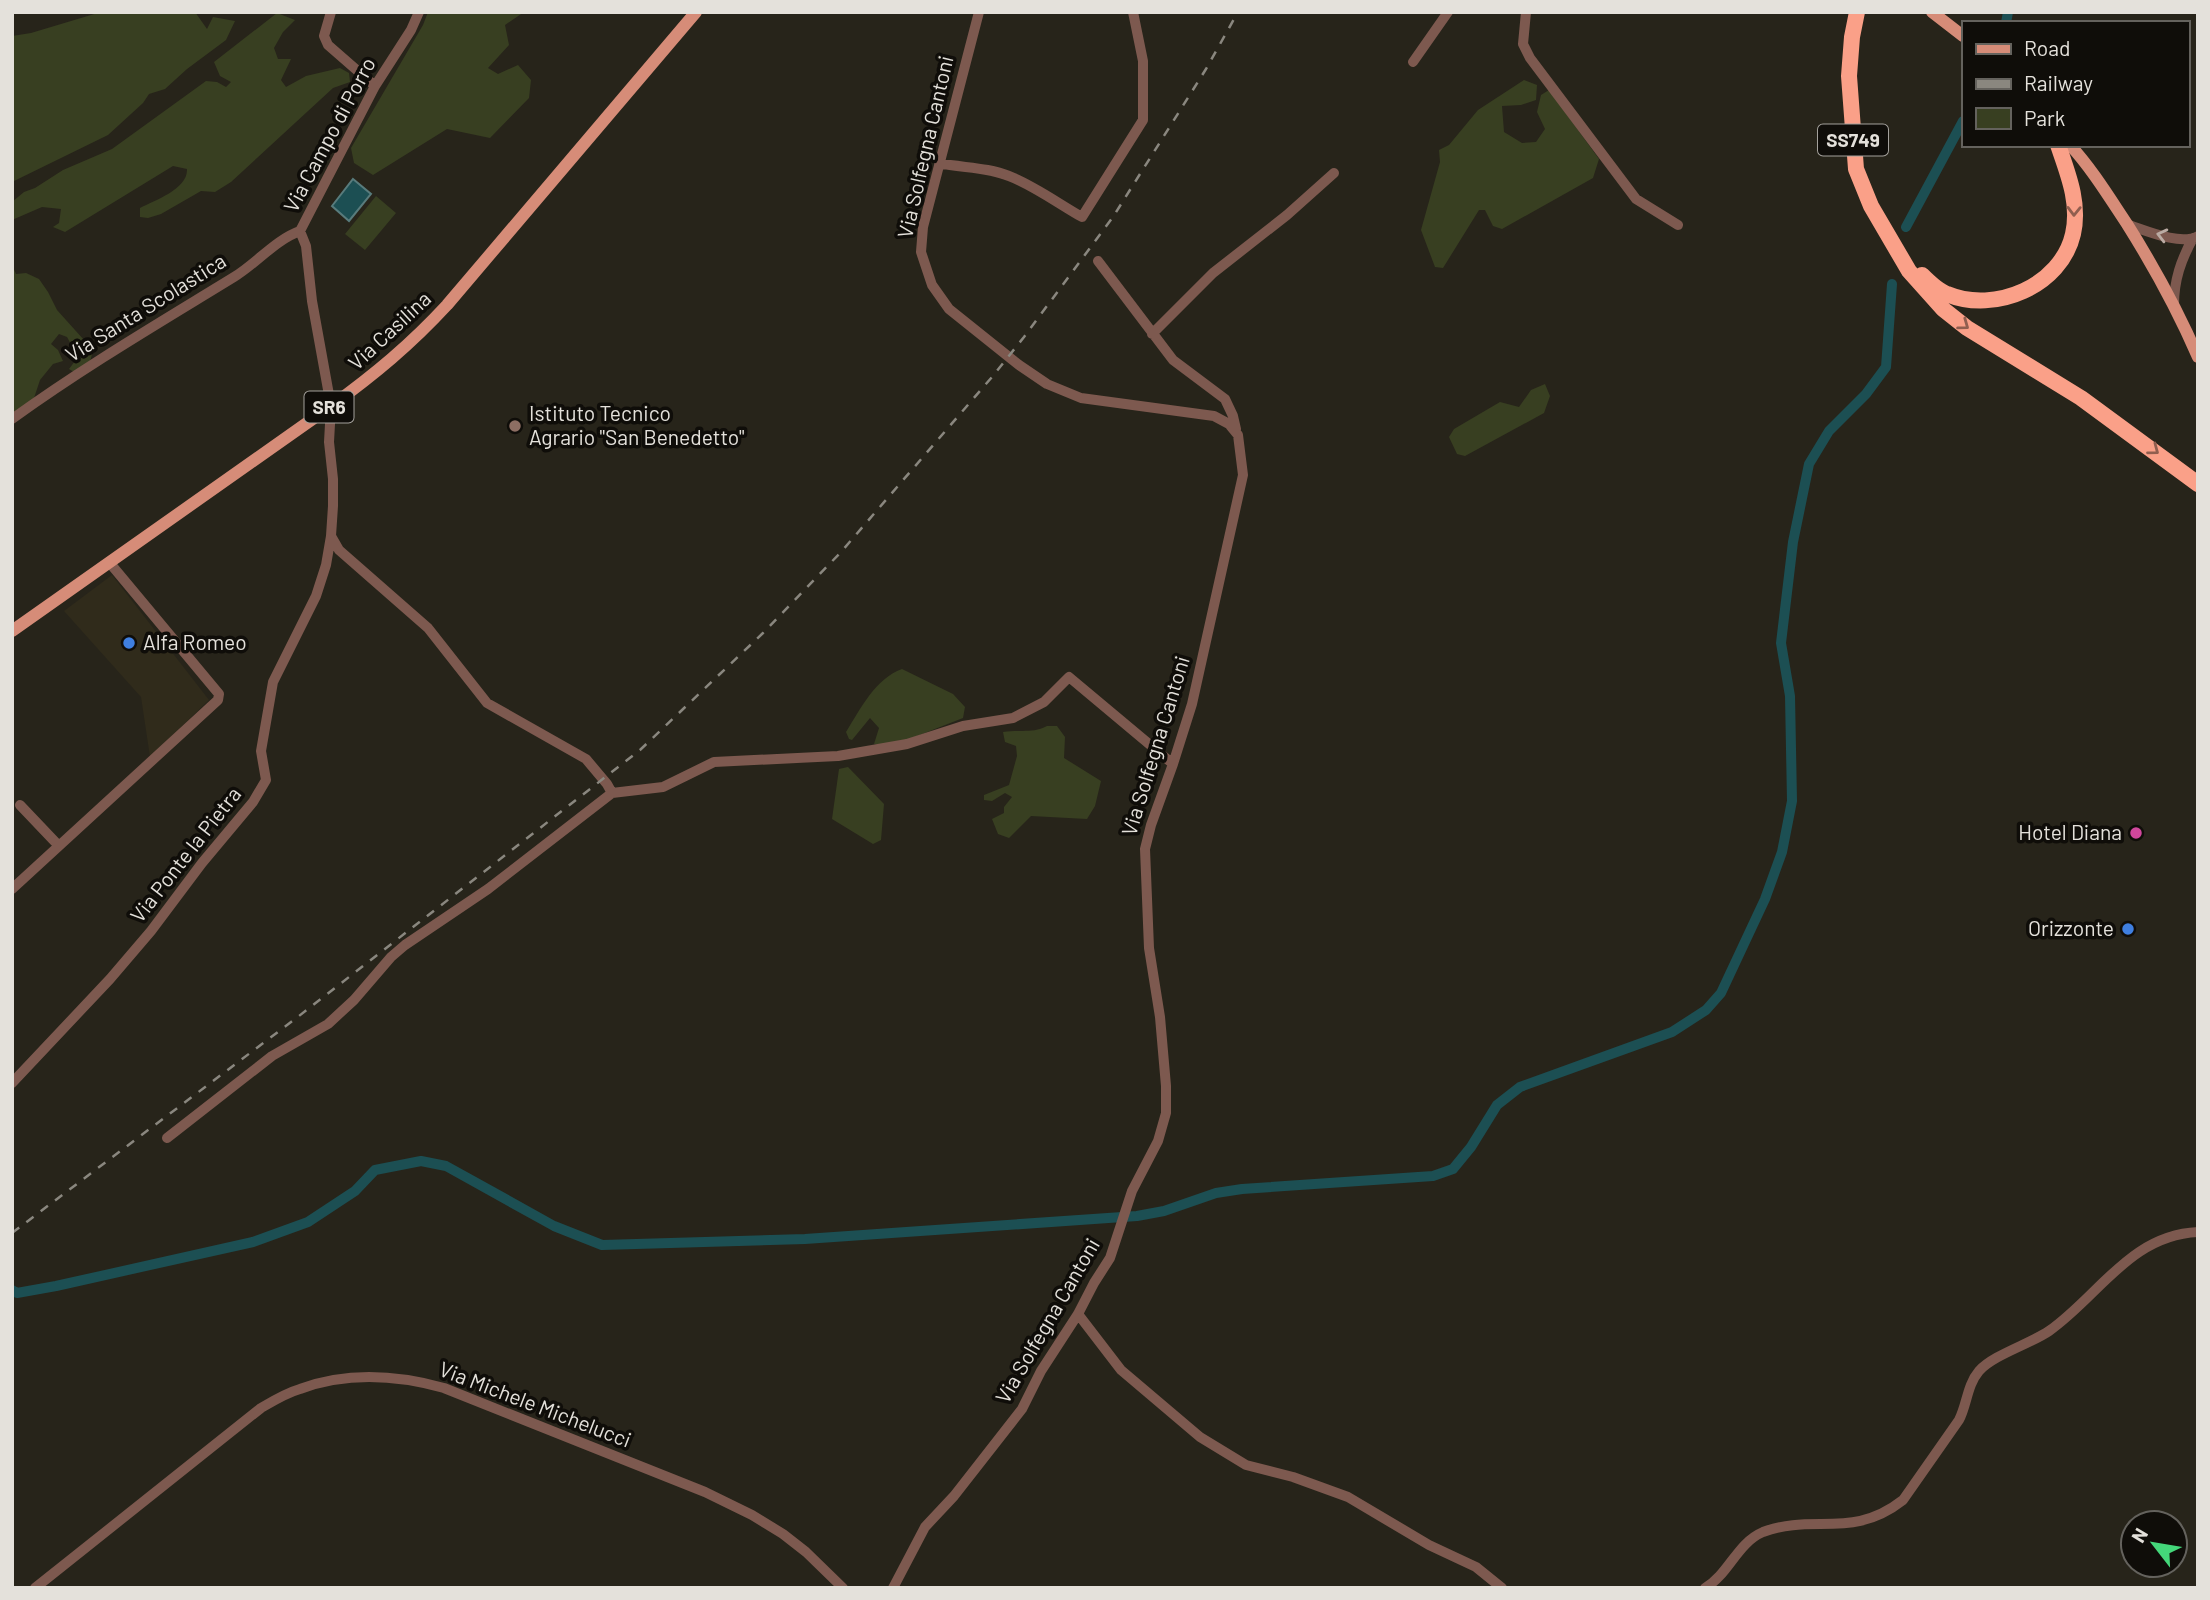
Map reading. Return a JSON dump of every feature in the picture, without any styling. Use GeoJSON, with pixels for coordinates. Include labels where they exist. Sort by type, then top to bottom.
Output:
{"type":"FeatureCollection","features":[{"type":"Feature","properties":{"kind":"highway","name":"SS749"},"geometry":{"type":"LineString","coordinates":[[1857,12],[1849,76],[1856,169],[1871,206],[1902,257]]}},
{"type":"Feature","properties":{"kind":"highway"},"geometry":{"type":"LineString","coordinates":[[1902,257],[1947,294],[1966,299],[2014,296],[2036,285],[2057,266],[2073,234],[2074,198],[2068,170],[2059,147]]}},
{"type":"Feature","properties":{"kind":"highway"},"geometry":{"type":"LineString","coordinates":[[1902,257],[1909,271],[1927,293],[1959,322],[2081,398],[2198,484]]}},
{"type":"Feature","properties":{"kind":"main road","name":"Via Casilina"},"geometry":{"type":"LineString","coordinates":[[12,631],[331,406],[378,372],[413,341],[447,305],[696,12]]}},
{"type":"Feature","properties":{"kind":"main road"},"geometry":{"type":"LineString","coordinates":[[1932,12],[1962,35]]}},
{"type":"Feature","properties":{"kind":"main road"},"geometry":{"type":"LineString","coordinates":[[2072,147],[2102,186],[2126,224],[2174,305],[2198,357]]}},
{"type":"Feature","properties":{"kind":"street"},"geometry":{"type":"LineString","coordinates":[[331,12],[324,36],[328,45],[375,86]]}},
{"type":"Feature","properties":{"kind":"street","name":"Via Campo di Porro"},"geometry":{"type":"LineString","coordinates":[[331,406],[312,301],[306,246],[300,232],[375,86],[411,30],[419,12]]}},
{"type":"Feature","properties":{"kind":"street","name":"Via Solfegna Cantoni"},"geometry":{"type":"LineString","coordinates":[[893,1588],[925,1527],[954,1496],[1022,1409],[1041,1371],[1110,1258],[1132,1191],[1158,1142],[1166,1114],[1166,1086],[1160,1017],[1149,948],[1144,849],[1192,704],[1243,475],[1238,435],[1229,424],[1214,416],[1081,397],[1047,384],[949,309],[932,285],[921,252],[923,226],[979,12]]}},
{"type":"Feature","properties":{"kind":"street"},"geometry":{"type":"LineString","coordinates":[[939,163],[981,168],[1011,176],[1082,217],[1143,120],[1143,61],[1133,12]]}},
{"type":"Feature","properties":{"kind":"street"},"geometry":{"type":"LineString","coordinates":[[1413,62],[1448,12]]}},
{"type":"Feature","properties":{"kind":"street"},"geometry":{"type":"LineString","coordinates":[[1525,12],[1523,44],[1530,58],[1636,199],[1678,225]]}},
{"type":"Feature","properties":{"kind":"street"},"geometry":{"type":"LineString","coordinates":[[1152,334],[1213,273],[1287,215],[1334,173]]}},
{"type":"Feature","properties":{"kind":"street"},"geometry":{"type":"LineString","coordinates":[[2126,224],[2171,238],[2195,237]]}},
{"type":"Feature","properties":{"kind":"street","name":"Via Santa Scolastica"},"geometry":{"type":"LineString","coordinates":[[12,419],[91,363],[238,274],[289,235],[300,232]]}},
{"type":"Feature","properties":{"kind":"street"},"geometry":{"type":"LineString","coordinates":[[2174,305],[2174,285],[2182,257],[2195,237]]}},
{"type":"Feature","properties":{"kind":"street"},"geometry":{"type":"LineString","coordinates":[[1098,261],[1172,360],[1225,399],[1238,435]]}},
{"type":"Feature","properties":{"kind":"street"},"geometry":{"type":"LineString","coordinates":[[1207,415],[1215,403],[1216,392]]}},
{"type":"Feature","properties":{"kind":"street","name":"Via Ponte la Pietra"},"geometry":{"type":"LineString","coordinates":[[12,1083],[110,979],[151,931],[202,863],[253,802],[267,780],[261,751],[273,682],[316,596],[326,565],[331,536],[331,406]]}},
{"type":"Feature","properties":{"kind":"street"},"geometry":{"type":"LineString","coordinates":[[331,536],[339,550],[428,628],[487,703],[579,754],[592,765],[609,788]]}},
{"type":"Feature","properties":{"kind":"street"},"geometry":{"type":"LineString","coordinates":[[12,889],[218,700],[219,694],[109,562]]}},
{"type":"Feature","properties":{"kind":"street"},"geometry":{"type":"LineString","coordinates":[[167,1138],[272,1056],[328,1024],[405,945],[488,889],[609,788],[663,787],[714,762],[838,756],[907,744],[963,726],[1013,718],[1044,702],[1069,677],[1173,764]]}},
{"type":"Feature","properties":{"kind":"street"},"geometry":{"type":"LineString","coordinates":[[20,806],[59,846]]}},
{"type":"Feature","properties":{"kind":"street"},"geometry":{"type":"LineString","coordinates":[[1705,1588],[1722,1574],[1751,1539],[1762,1533],[1787,1527],[1852,1524],[1880,1516],[1891,1509],[1903,1500],[1959,1420],[1969,1390],[1980,1369],[2051,1330],[2143,1247],[2169,1236],[2198,1232]]}},
{"type":"Feature","properties":{"kind":"street"},"geometry":{"type":"LineString","coordinates":[[1078,1314],[1121,1370],[1200,1437],[1246,1465],[1293,1477],[1348,1497],[1429,1545],[1476,1567],[1503,1588]]}},
{"type":"Feature","properties":{"kind":"street","name":"Via Michele Michelucci"},"geometry":{"type":"LineString","coordinates":[[35,1588],[216,1441],[261,1408],[300,1389],[341,1378],[382,1377],[419,1381],[444,1388],[705,1492],[783,1534],[843,1588]]}},
{"type":"Feature","properties":{"kind":"shaded area","name":"Alfa Romeo"},"geometry":{"type":"Polygon","coordinates":[[[112,575],[209,700],[150,757],[141,697],[64,611],[112,575]]]}},
{"type":"Feature","properties":{"kind":"green space"},"geometry":{"type":"Polygon","coordinates":[[[101,12],[195,12],[207,29],[213,17],[235,21],[226,40],[165,89],[149,94],[143,103],[108,135],[12,182],[12,36],[101,12]]]}},
{"type":"Feature","properties":{"kind":"green space"},"geometry":{"type":"Polygon","coordinates":[[[428,12],[524,12],[505,25],[509,45],[488,68],[498,74],[518,65],[531,80],[529,98],[490,138],[447,129],[373,175],[354,163],[351,148],[428,12]]]}},
{"type":"Feature","properties":{"kind":"green space"},"geometry":{"type":"Polygon","coordinates":[[[277,13],[295,20],[283,32],[274,48],[278,59],[291,59],[281,80],[286,87],[306,76],[340,68],[349,73],[350,82],[333,88],[231,182],[215,192],[201,191],[161,214],[148,218],[140,217],[140,208],[170,193],[186,176],[187,169],[173,166],[65,232],[53,227],[59,223],[61,209],[42,207],[12,220],[12,202],[24,192],[63,170],[112,149],[206,81],[217,82],[226,87],[231,82],[220,76],[214,62],[277,13]]]}},
{"type":"Feature","properties":{"kind":"green space"},"geometry":{"type":"Polygon","coordinates":[[[1524,80],[1537,85],[1536,100],[1521,105],[1502,106],[1504,132],[1522,143],[1536,142],[1545,129],[1537,112],[1541,95],[1549,90],[1599,159],[1593,178],[1502,229],[1493,226],[1485,210],[1479,210],[1443,268],[1435,267],[1421,230],[1440,162],[1439,150],[1449,145],[1478,110],[1524,80]]]}},
{"type":"Feature","properties":{"kind":"green space"},"geometry":{"type":"Polygon","coordinates":[[[376,196],[396,213],[365,250],[345,234],[376,196]]]}},
{"type":"Feature","properties":{"kind":"green space"},"geometry":{"type":"Polygon","coordinates":[[[12,265],[16,274],[26,273],[39,279],[57,310],[93,350],[89,366],[74,372],[69,369],[78,357],[67,337],[59,334],[51,344],[58,350],[63,361],[53,364],[40,380],[34,398],[12,417],[12,265]]]}},
{"type":"Feature","properties":{"kind":"green space"},"geometry":{"type":"Polygon","coordinates":[[[1545,384],[1550,396],[1544,413],[1465,456],[1457,454],[1449,437],[1454,429],[1500,402],[1519,407],[1531,390],[1545,384]]]}},
{"type":"Feature","properties":{"kind":"green space"},"geometry":{"type":"Polygon","coordinates":[[[902,669],[953,694],[965,707],[963,718],[894,745],[874,744],[879,728],[870,718],[852,740],[849,739],[846,732],[876,687],[902,669]]]}},
{"type":"Feature","properties":{"kind":"green space"},"geometry":{"type":"Polygon","coordinates":[[[1057,726],[1065,737],[1064,758],[1101,781],[1095,806],[1087,819],[1031,816],[1009,838],[998,834],[992,819],[1004,813],[1004,807],[1012,797],[1005,793],[992,801],[984,800],[984,795],[1009,785],[1017,756],[1016,746],[1005,742],[1003,732],[1031,731],[1057,726]]]}},
{"type":"Feature","properties":{"kind":"green space"},"geometry":{"type":"Polygon","coordinates":[[[848,767],[884,804],[881,840],[873,844],[832,819],[839,769],[848,767]]]}},
{"type":"Feature","properties":{"kind":"water"},"geometry":{"type":"Polygon","coordinates":[[[353,179],[371,194],[349,221],[332,206],[353,179]]]}},
{"type":"Feature","properties":{"kind":"waterway"},"geometry":{"type":"LineString","coordinates":[[2006,21],[2008,12]]}},
{"type":"Feature","properties":{"kind":"waterway"},"geometry":{"type":"LineString","coordinates":[[1906,227],[1962,123]]}},
{"type":"Feature","properties":{"kind":"waterway"},"geometry":{"type":"LineString","coordinates":[[12,1290],[17,1293],[56,1286],[253,1242],[308,1222],[355,1191],[375,1170],[421,1161],[446,1166],[554,1226],[602,1245],[805,1239],[1137,1216],[1164,1211],[1216,1193],[1242,1189],[1433,1176],[1453,1169],[1471,1147],[1497,1105],[1520,1087],[1672,1032],[1706,1010],[1721,993],[1765,899],[1782,852],[1792,801],[1790,696],[1781,643],[1793,542],[1809,464],[1829,431],[1866,394],[1886,367],[1892,284]]}},
{"type":"Feature","properties":{"kind":"railway"},"geometry":{"type":"LineString","coordinates":[[12,1233],[299,1016],[640,750],[763,633],[841,552],[1024,337],[1113,217],[1206,69],[1238,12]]}},
{"type":"Feature","properties":{"kind":"place","name":"Istituto Tecnico Agrario \"San Benedetto\""},"geometry":{"type":"Point","coordinates":[515,426]}},
{"type":"Feature","properties":{"kind":"place","name":"Alfa Romeo"},"geometry":{"type":"Point","coordinates":[129,643]}},
{"type":"Feature","properties":{"kind":"place","name":"Hotel Diana"},"geometry":{"type":"Point","coordinates":[2136,833]}},
{"type":"Feature","properties":{"kind":"place","name":"Orizzonte"},"geometry":{"type":"Point","coordinates":[2128,929]}}]}
